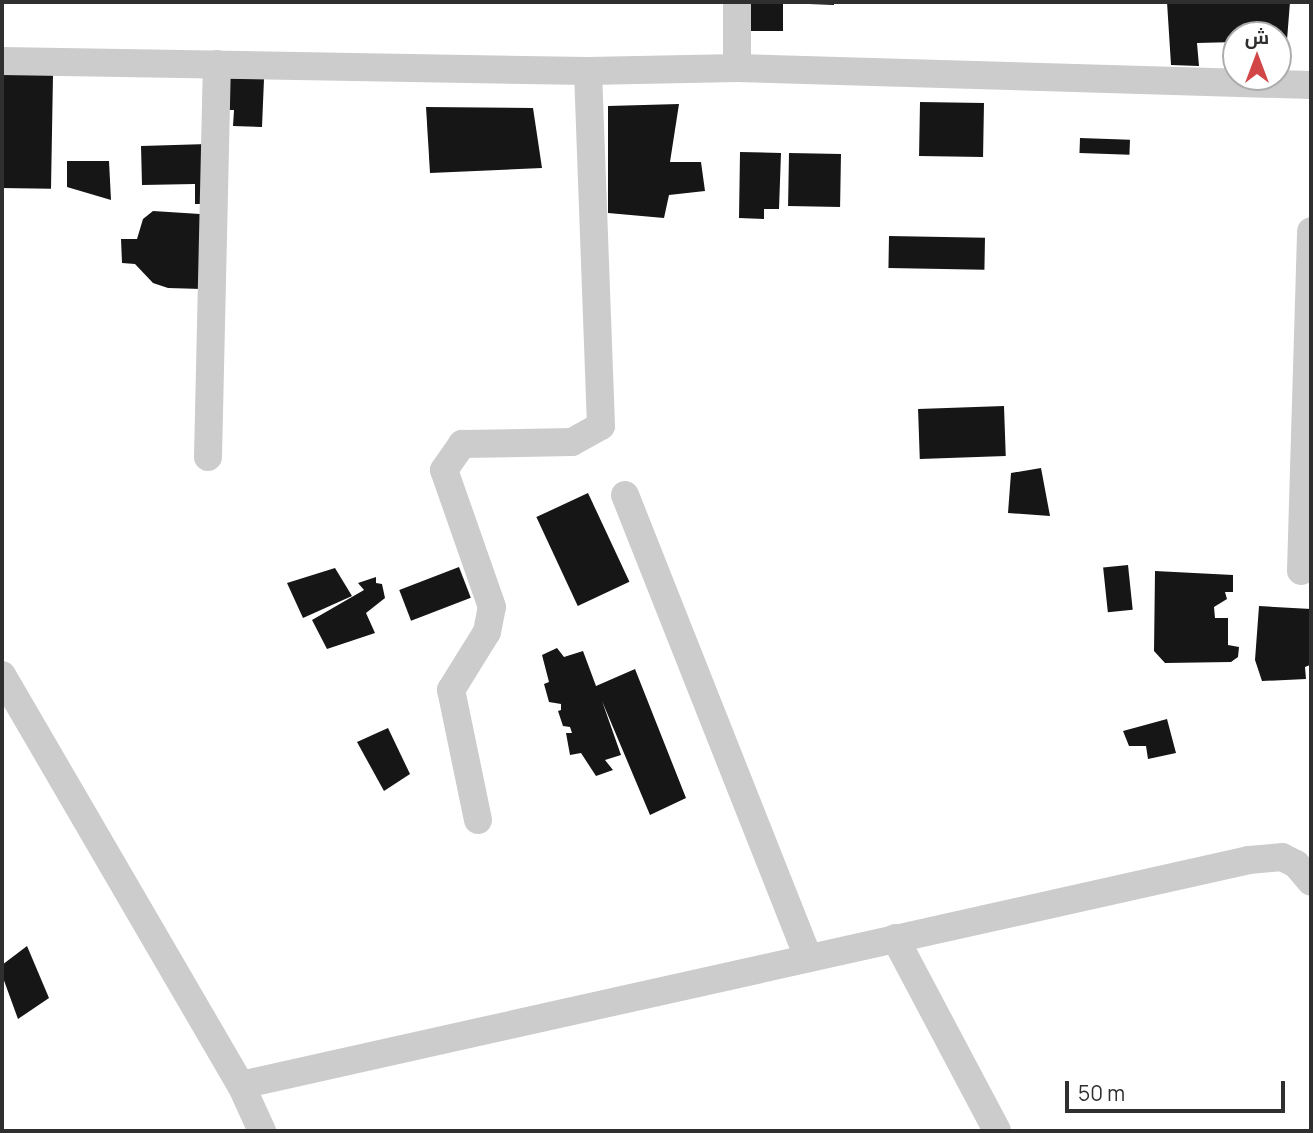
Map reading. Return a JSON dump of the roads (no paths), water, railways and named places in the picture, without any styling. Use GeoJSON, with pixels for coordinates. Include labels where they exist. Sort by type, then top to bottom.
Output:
{"type":"FeatureCollection","features":[{"type":"Feature","properties":{"kind":"street"},"geometry":{"type":"LineString","coordinates":[[737,2],[737,68]]}},
{"type":"Feature","properties":{"kind":"street"},"geometry":{"type":"LineString","coordinates":[[2,61],[588,71],[737,68],[1311,85]]}},
{"type":"Feature","properties":{"kind":"street"},"geometry":{"type":"LineString","coordinates":[[208,457],[217,64]]}},
{"type":"Feature","properties":{"kind":"street"},"geometry":{"type":"LineString","coordinates":[[478,820],[451,690],[487,632],[492,607],[444,470],[462,444],[572,442],[601,426],[588,71]]}},
{"type":"Feature","properties":{"kind":"street"},"geometry":{"type":"LineString","coordinates":[[1301,571],[1311,232]]}},
{"type":"Feature","properties":{"kind":"street"},"geometry":{"type":"LineString","coordinates":[[625,495],[808,958]]}},
{"type":"Feature","properties":{"kind":"street"},"geometry":{"type":"LineString","coordinates":[[2,675],[241,1085],[262,1131]]}},
{"type":"Feature","properties":{"kind":"street"},"geometry":{"type":"LineString","coordinates":[[241,1085],[1250,860],[1282,856],[1296,864],[1311,882]]}},
{"type":"Feature","properties":{"kind":"street"},"geometry":{"type":"LineString","coordinates":[[895,938],[997,1131]]}}]}
